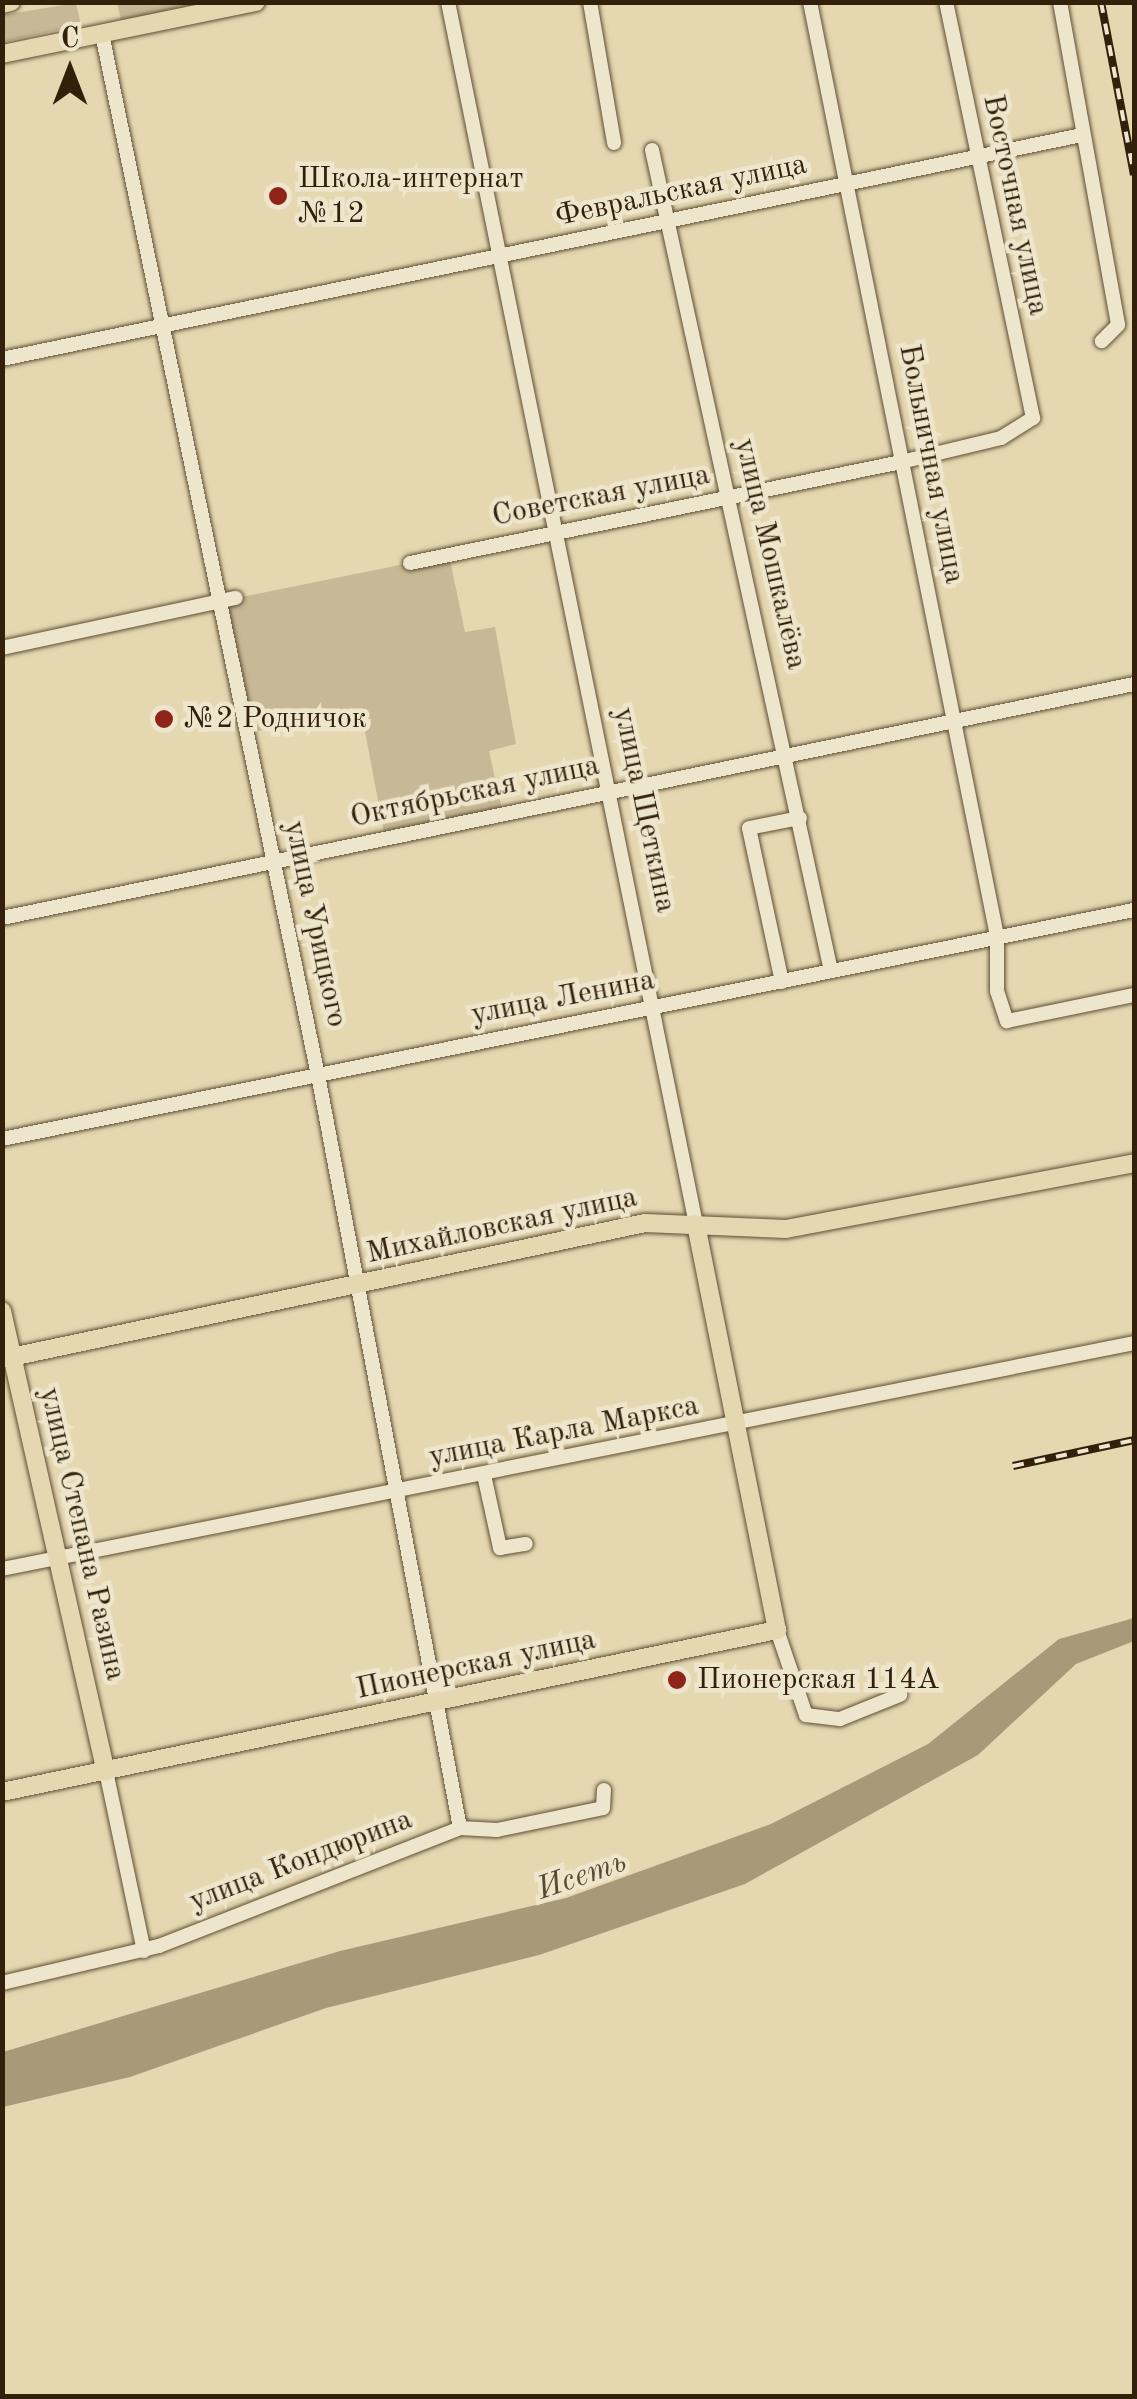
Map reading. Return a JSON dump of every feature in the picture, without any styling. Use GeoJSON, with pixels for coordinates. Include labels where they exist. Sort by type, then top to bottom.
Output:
{"type":"FeatureCollection","features":[{"type":"Feature","properties":{"kind":"main road"},"geometry":{"type":"LineString","coordinates":[[2,4],[10,2]]}},
{"type":"Feature","properties":{"kind":"main road"},"geometry":{"type":"LineString","coordinates":[[2,54],[256,2]]}},
{"type":"Feature","properties":{"kind":"main road","name":"Михайловская улица"},"geometry":{"type":"LineString","coordinates":[[7,1358],[645,1222],[786,1229],[1134,1163]]}},
{"type":"Feature","properties":{"kind":"main road","name":"улица Щеткина"},"geometry":{"type":"LineString","coordinates":[[696,1224],[778,1630]]}},
{"type":"Feature","properties":{"kind":"main road","name":"улица Степана Разина"},"geometry":{"type":"LineString","coordinates":[[2,1311],[7,1358],[64,1556],[106,1771]]}},
{"type":"Feature","properties":{"kind":"main road","name":"Пионерская улица"},"geometry":{"type":"LineString","coordinates":[[2,1792],[778,1630]]}},
{"type":"Feature","properties":{"kind":"street","name":"улица Щеткина"},"geometry":{"type":"LineString","coordinates":[[448,2],[555,532],[613,792],[696,1224]]}},
{"type":"Feature","properties":{"kind":"street"},"geometry":{"type":"LineString","coordinates":[[590,2],[614,143]]}},
{"type":"Feature","properties":{"kind":"street","name":"Больничная улица"},"geometry":{"type":"LineString","coordinates":[[810,2],[997,936],[993,961],[1007,1021],[1134,994]]}},
{"type":"Feature","properties":{"kind":"street","name":"Восточная улица"},"geometry":{"type":"LineString","coordinates":[[946,2],[1032,418]]}},
{"type":"Feature","properties":{"kind":"street"},"geometry":{"type":"LineString","coordinates":[[1060,2],[1077,136],[1118,325],[1102,341]]}},
{"type":"Feature","properties":{"kind":"street","name":"улица Урицкого"},"geometry":{"type":"LineString","coordinates":[[102,34],[229,600],[274,861],[359,1284],[460,1828]]}},
{"type":"Feature","properties":{"kind":"street","name":"Февральская улица"},"geometry":{"type":"LineString","coordinates":[[2,359],[1077,136]]}},
{"type":"Feature","properties":{"kind":"street","name":"улица Мошкалёва"},"geometry":{"type":"LineString","coordinates":[[652,150],[832,971]]}},
{"type":"Feature","properties":{"kind":"street","name":"Советская улица"},"geometry":{"type":"LineString","coordinates":[[410,562],[901,462],[1001,438],[1032,418]]}},
{"type":"Feature","properties":{"kind":"street"},"geometry":{"type":"LineString","coordinates":[[2,648],[229,600]]}},
{"type":"Feature","properties":{"kind":"street","name":"Октябрьская улица"},"geometry":{"type":"LineString","coordinates":[[2,918],[956,724],[1134,684]]}},
{"type":"Feature","properties":{"kind":"street"},"geometry":{"type":"LineString","coordinates":[[782,982],[749,828],[800,818]]}},
{"type":"Feature","properties":{"kind":"street","name":"улица Ленина"},"geometry":{"type":"LineString","coordinates":[[2,1139],[1134,910]]}},
{"type":"Feature","properties":{"kind":"street","name":"улица Карла Маркса"},"geometry":{"type":"LineString","coordinates":[[2,1569],[736,1428],[1134,1344]]}},
{"type":"Feature","properties":{"kind":"street"},"geometry":{"type":"LineString","coordinates":[[484,1475],[500,1548],[526,1544]]}},
{"type":"Feature","properties":{"kind":"street"},"geometry":{"type":"LineString","coordinates":[[778,1630],[806,1715],[840,1719],[900,1695]]}},
{"type":"Feature","properties":{"kind":"street"},"geometry":{"type":"LineString","coordinates":[[106,1771],[144,1951]]}},
{"type":"Feature","properties":{"kind":"street","name":"улица Кондюрина"},"geometry":{"type":"LineString","coordinates":[[2,1983],[144,1951],[460,1828],[497,1830],[602,1808],[604,1790]]}},
{"type":"Feature","properties":{"kind":"shaded area"},"geometry":{"type":"Polygon","coordinates":[[[117,2],[207,3],[121,20],[117,2]]]}},
{"type":"Feature","properties":{"kind":"shaded area"},"geometry":{"type":"Polygon","coordinates":[[[76,3],[81,25],[3,42],[3,15],[76,3]]]}},
{"type":"Feature","properties":{"kind":"shaded area"},"geometry":{"type":"Polygon","coordinates":[[[449,555],[465,632],[495,627],[516,744],[489,751],[503,814],[385,838],[361,710],[248,733],[222,601],[449,555]]]}},
{"type":"Feature","properties":{"kind":"shaded area"},"geometry":{"type":"Polygon","coordinates":[[[1134,1618],[1134,1641],[1076,1664],[978,1755],[745,1884],[539,1955],[326,2008],[130,2077],[3,2107],[3,2052],[340,1951],[566,1898],[771,1824],[928,1744],[1059,1639],[1134,1618]]]}},
{"type":"Feature","properties":{"kind":"railway"},"geometry":{"type":"LineString","coordinates":[[1101,2],[1134,175]]}},
{"type":"Feature","properties":{"kind":"railway"},"geometry":{"type":"LineString","coordinates":[[1013,1466],[1134,1440]]}},
{"type":"Feature","properties":{"kind":"place","name":"Школа-интернат №12"},"geometry":{"type":"Point","coordinates":[278,196]}},
{"type":"Feature","properties":{"kind":"place","name":"№2 Родничок"},"geometry":{"type":"Point","coordinates":[164,719]}},
{"type":"Feature","properties":{"kind":"place","name":"Пионерская 114А"},"geometry":{"type":"Point","coordinates":[677,1680]}},
{"type":"Feature","properties":{"kind":"water label","name":"Исеть"},"geometry":{"type":"Point","coordinates":[582,1877]}}]}
